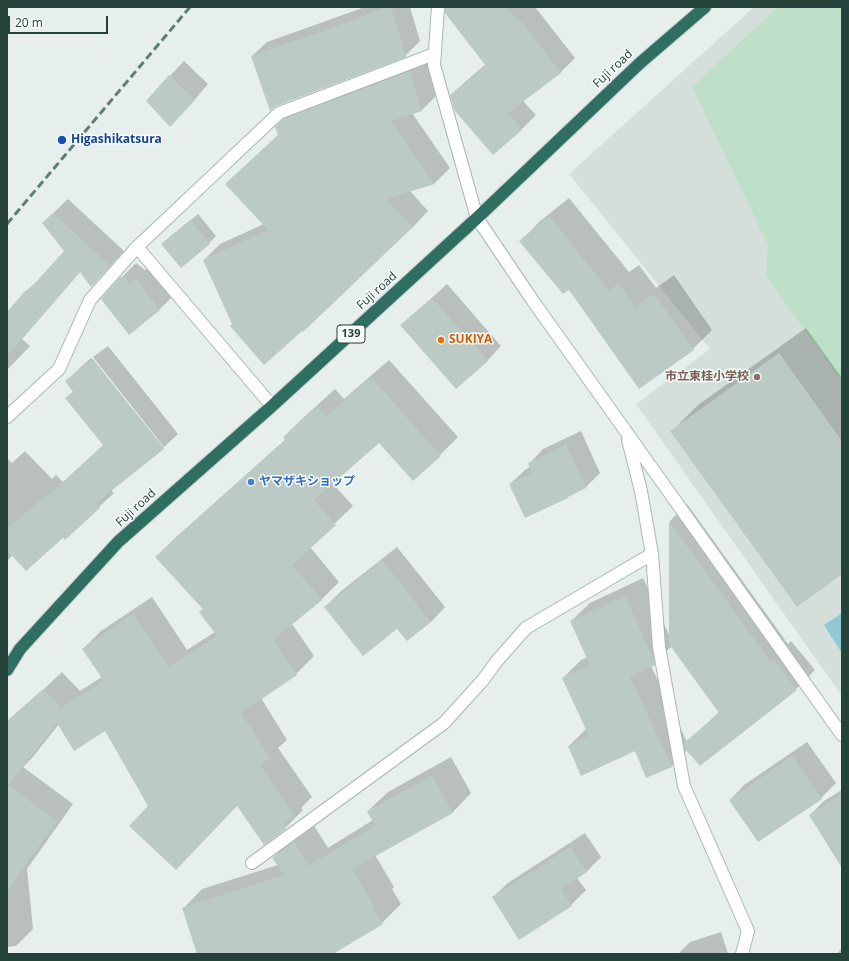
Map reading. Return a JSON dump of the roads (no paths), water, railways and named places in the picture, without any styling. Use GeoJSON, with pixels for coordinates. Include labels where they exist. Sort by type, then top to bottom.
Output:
{"type":"FeatureCollection","features":[{"type":"Feature","properties":{"kind":"highway","name":"Fuji road"},"geometry":{"type":"LineString","coordinates":[[7,670],[20,650],[118,542],[272,406],[477,218],[640,63],[705,7]]}},
{"type":"Feature","properties":{"kind":"street"},"geometry":{"type":"LineString","coordinates":[[438,7],[434,65],[477,218],[532,302],[842,735]]}},
{"type":"Feature","properties":{"kind":"street"},"geometry":{"type":"LineString","coordinates":[[7,417],[59,369],[90,300],[137,247],[279,113],[434,54]]}},
{"type":"Feature","properties":{"kind":"street"},"geometry":{"type":"LineString","coordinates":[[137,247],[272,406]]}},
{"type":"Feature","properties":{"kind":"street"},"geometry":{"type":"LineString","coordinates":[[627,433],[641,491],[652,554],[658,647],[684,786],[748,931],[742,954]]}},
{"type":"Feature","properties":{"kind":"street"},"geometry":{"type":"LineString","coordinates":[[252,863],[444,723],[484,680],[496,662],[526,628],[652,554]]}},
{"type":"Feature","properties":{"kind":"water"},"geometry":{"type":"Polygon","coordinates":[[[842,613],[842,653],[824,625],[842,613]]]}},
{"type":"Feature","properties":{"kind":"railway"},"geometry":{"type":"LineString","coordinates":[[7,224],[190,7]]}},
{"type":"Feature","properties":{"kind":"place","name":"Higashikatsura"},"geometry":{"type":"Point","coordinates":[62,140]}},
{"type":"Feature","properties":{"kind":"place","name":"SUKIYA"},"geometry":{"type":"Point","coordinates":[441,340]}},
{"type":"Feature","properties":{"kind":"place","name":"市立東桂小学校"},"geometry":{"type":"Point","coordinates":[757,377]}},
{"type":"Feature","properties":{"kind":"place","name":"ヤマザキショップ"},"geometry":{"type":"Point","coordinates":[251,482]}}]}
